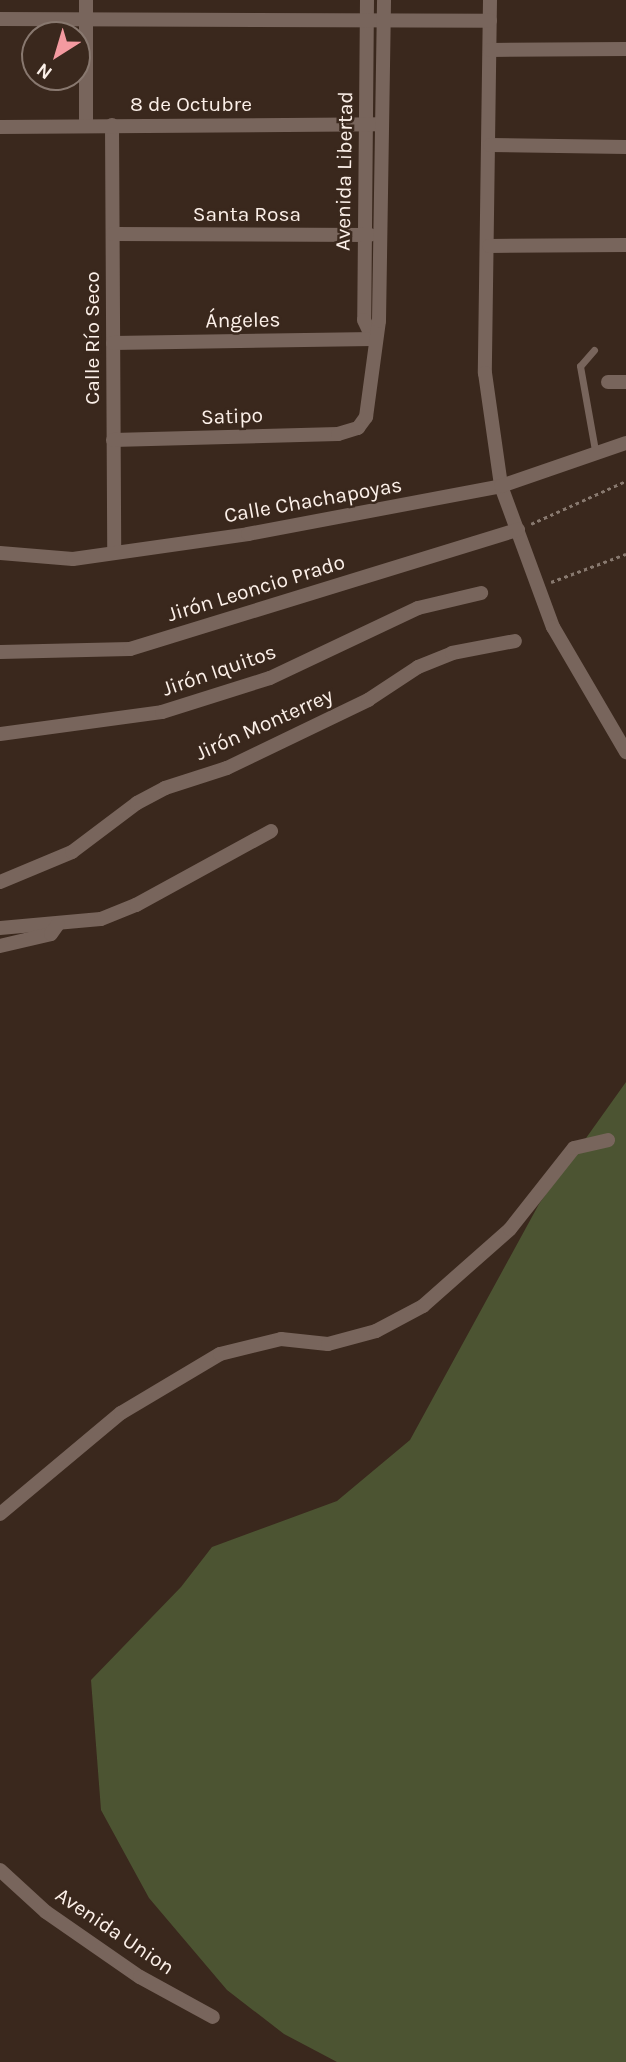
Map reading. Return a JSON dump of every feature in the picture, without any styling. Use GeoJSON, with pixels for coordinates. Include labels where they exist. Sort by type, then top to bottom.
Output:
{"type":"FeatureCollection","features":[{"type":"Feature","properties":{"kind":"street"},"geometry":{"type":"LineString","coordinates":[[86,0],[86,125]]}},
{"type":"Feature","properties":{"kind":"street","name":"Avenida Libertad"},"geometry":{"type":"LineString","coordinates":[[367,0],[363,320],[373,340]]}},
{"type":"Feature","properties":{"kind":"street","name":"Avenida Libertad"},"geometry":{"type":"LineString","coordinates":[[352,431],[366,417],[371,403],[373,340],[379,321],[384,0]]}},
{"type":"Feature","properties":{"kind":"street"},"geometry":{"type":"LineString","coordinates":[[490,0],[489,246],[485,373],[501,486],[518,530],[535,589],[626,752]]}},
{"type":"Feature","properties":{"kind":"street"},"geometry":{"type":"LineString","coordinates":[[0,19],[490,21]]}},
{"type":"Feature","properties":{"kind":"street"},"geometry":{"type":"LineString","coordinates":[[490,50],[626,49]]}},
{"type":"Feature","properties":{"kind":"street","name":"8 de Octubre"},"geometry":{"type":"LineString","coordinates":[[0,127],[382,124]]}},
{"type":"Feature","properties":{"kind":"street","name":"Calle Río Seco"},"geometry":{"type":"LineString","coordinates":[[112,125],[114,551]]}},
{"type":"Feature","properties":{"kind":"street"},"geometry":{"type":"LineString","coordinates":[[489,145],[626,147]]}},
{"type":"Feature","properties":{"kind":"street","name":"Santa Rosa"},"geometry":{"type":"LineString","coordinates":[[113,234],[380,235]]}},
{"type":"Feature","properties":{"kind":"street"},"geometry":{"type":"LineString","coordinates":[[489,246],[626,245]]}},
{"type":"Feature","properties":{"kind":"street","name":"Ángeles"},"geometry":{"type":"LineString","coordinates":[[113,343],[373,340]]}},
{"type":"Feature","properties":{"kind":"street"},"geometry":{"type":"LineString","coordinates":[[608,382],[626,382]]}},
{"type":"Feature","properties":{"kind":"street","name":"Satipo"},"geometry":{"type":"LineString","coordinates":[[113,440],[352,431]]}},
{"type":"Feature","properties":{"kind":"street","name":"Calle Chachapoyas"},"geometry":{"type":"LineString","coordinates":[[0,553],[73,559],[114,551],[248,534],[501,486],[594,450],[626,443]]}},
{"type":"Feature","properties":{"kind":"street","name":"Jirón Leoncio Prado"},"geometry":{"type":"LineString","coordinates":[[0,652],[130,649],[518,530]]}},
{"type":"Feature","properties":{"kind":"street","name":"Jirón Iquitos"},"geometry":{"type":"LineString","coordinates":[[0,734],[162,712],[270,678],[418,608],[481,593]]}},
{"type":"Feature","properties":{"kind":"street","name":"Jirón Monterrey"},"geometry":{"type":"LineString","coordinates":[[0,882],[72,852],[137,803],[165,788],[262,751],[368,700],[418,667],[452,653],[515,641]]}},
{"type":"Feature","properties":{"kind":"street"},"geometry":{"type":"LineString","coordinates":[[0,929],[101,919],[136,905],[271,831]]}},
{"type":"Feature","properties":{"kind":"street"},"geometry":{"type":"LineString","coordinates":[[0,946],[51,934],[58,925]]}},
{"type":"Feature","properties":{"kind":"street"},"geometry":{"type":"LineString","coordinates":[[0,1514],[121,1413],[220,1354],[281,1339],[328,1344],[376,1331],[423,1306],[510,1228],[574,1148],[608,1140]]}},
{"type":"Feature","properties":{"kind":"street","name":"Avenida Union"},"geometry":{"type":"LineString","coordinates":[[0,1870],[46,1912],[141,1977],[213,2017]]}},
{"type":"Feature","properties":{"kind":"lane"},"geometry":{"type":"LineString","coordinates":[[594,350],[580,366],[594,450]]}},
{"type":"Feature","properties":{"kind":"path"},"geometry":{"type":"LineString","coordinates":[[518,530],[626,481]]}},
{"type":"Feature","properties":{"kind":"path"},"geometry":{"type":"LineString","coordinates":[[535,589],[626,554]]}},
{"type":"Feature","properties":{"kind":"green space"},"geometry":{"type":"Polygon","coordinates":[[[626,1082],[626,2062],[337,2062],[284,2034],[227,1990],[149,1898],[101,1810],[91,1680],[181,1587],[212,1547],[337,1501],[410,1440],[539,1204],[626,1082]]]}}]}
